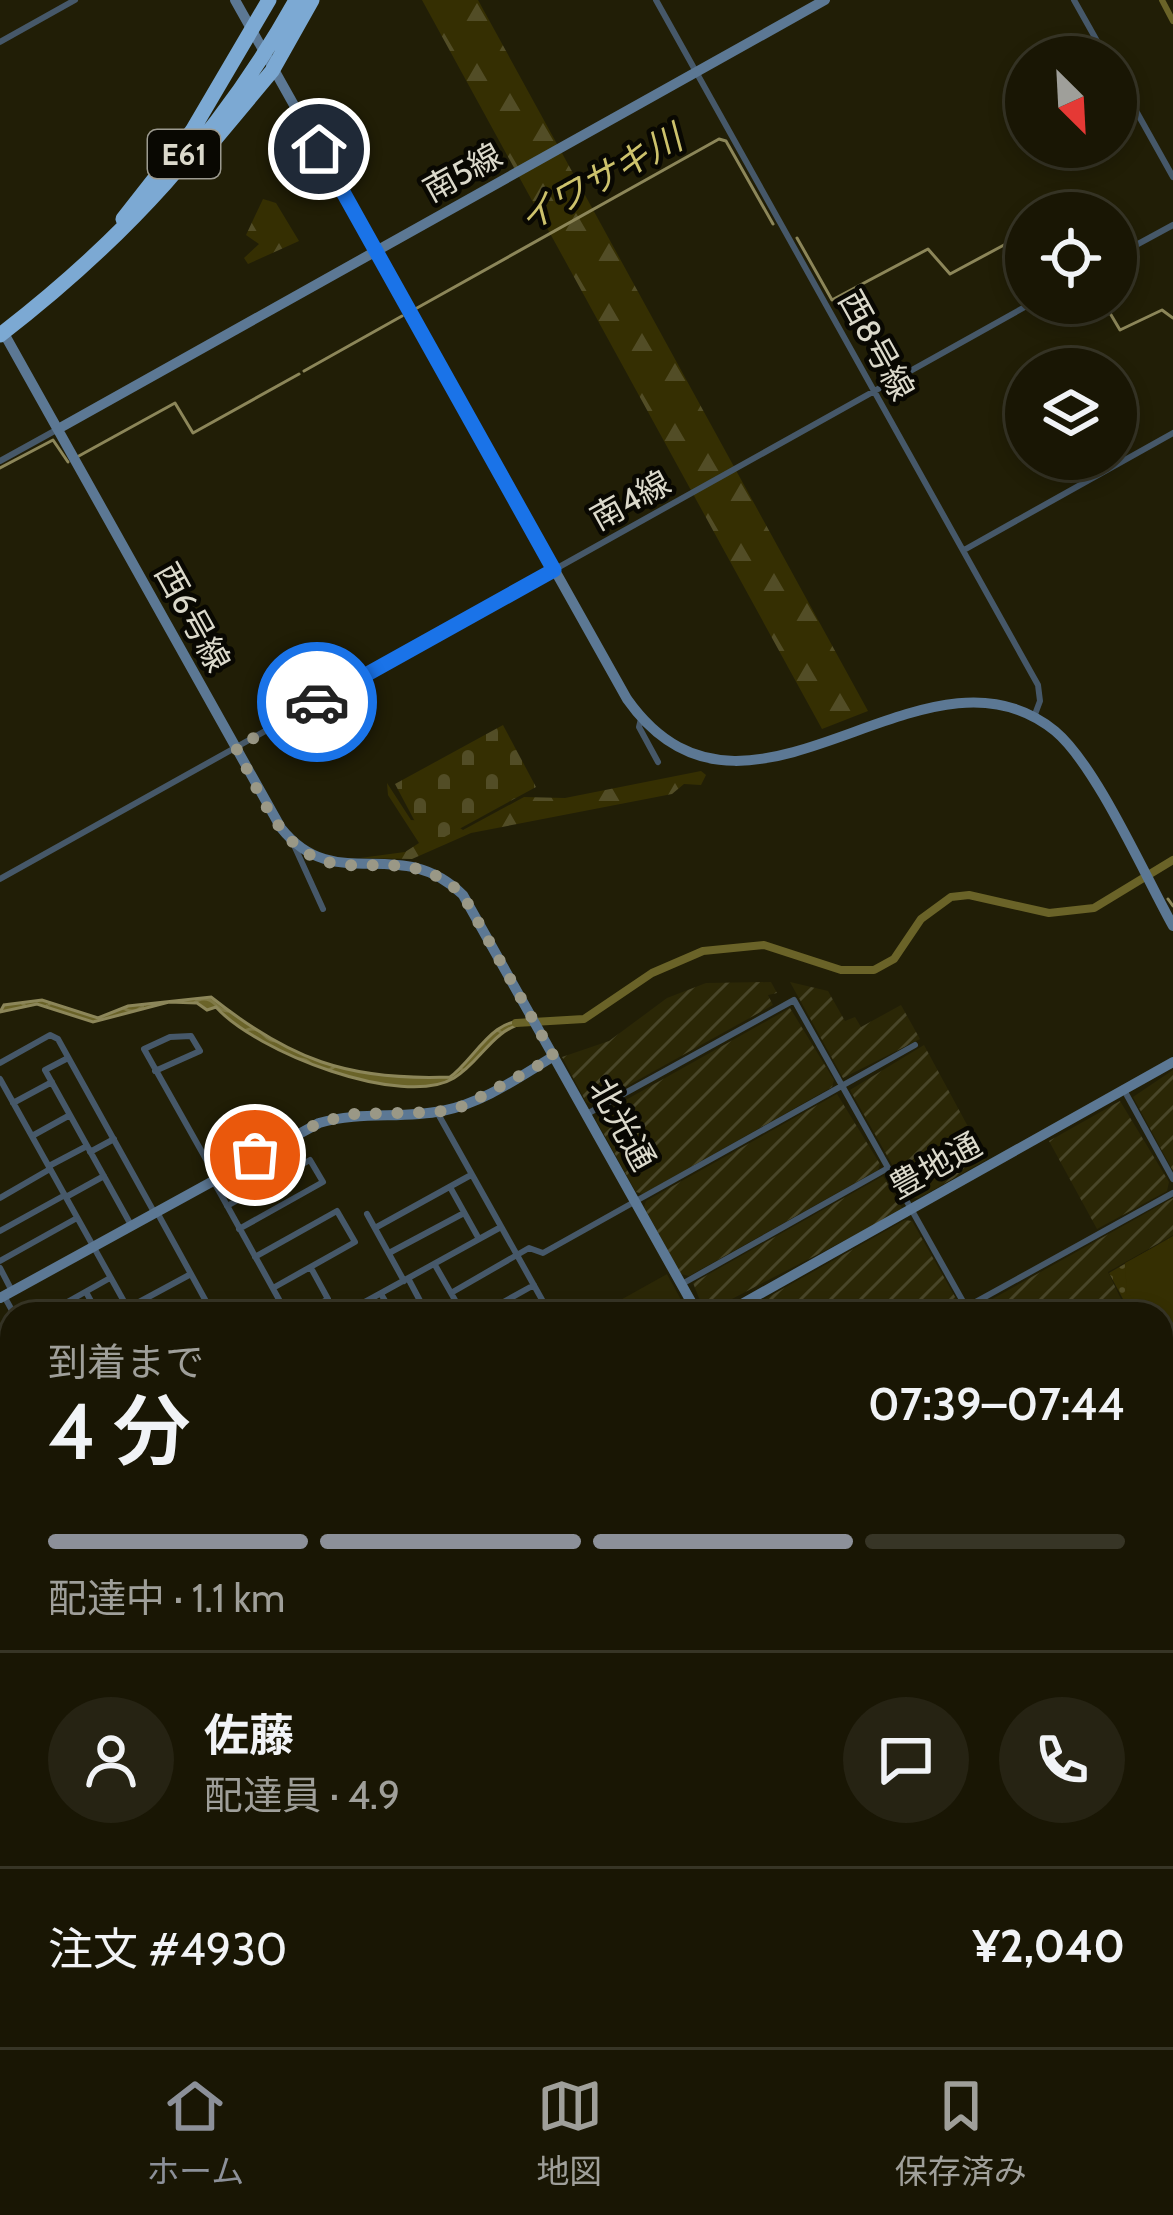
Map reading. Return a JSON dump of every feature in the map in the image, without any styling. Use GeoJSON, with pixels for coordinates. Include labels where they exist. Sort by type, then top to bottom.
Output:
{"type":"FeatureCollection","features":[{"type":"Feature","properties":{"kind":"highway"},"geometry":{"type":"LineString","coordinates":[[105,239],[262,34],[269,0]]}},
{"type":"Feature","properties":{"kind":"highway","name":"E61"},"geometry":{"type":"LineString","coordinates":[[2,333],[75,275],[226,131],[265,66],[262,34],[292,0]]}},
{"type":"Feature","properties":{"kind":"highway"},"geometry":{"type":"LineString","coordinates":[[265,66],[312,0]]}},
{"type":"Feature","properties":{"kind":"highway","name":"E61"},"geometry":{"type":"LineString","coordinates":[[2,333],[105,239],[265,66]]}},
{"type":"Feature","properties":{"kind":"street"},"geometry":{"type":"LineString","coordinates":[[0,42],[75,0]]}},
{"type":"Feature","properties":{"kind":"street"},"geometry":{"type":"LineString","coordinates":[[236,0],[262,34]]}},
{"type":"Feature","properties":{"kind":"street","name":"西8号線"},"geometry":{"type":"LineString","coordinates":[[656,0],[1038,685],[1040,701],[1034,717]]}},
{"type":"Feature","properties":{"kind":"street","name":"南5線"},"geometry":{"type":"LineString","coordinates":[[0,461],[825,0]]}},
{"type":"Feature","properties":{"kind":"street"},"geometry":{"type":"LineString","coordinates":[[1074,0],[1094,36]]}},
{"type":"Feature","properties":{"kind":"street"},"geometry":{"type":"LineString","coordinates":[[265,66],[300,115],[641,719],[686,751],[739,762],[776,758],[950,704],[1001,705],[1034,717],[1074,751],[1173,926]]}},
{"type":"Feature","properties":{"kind":"street"},"geometry":{"type":"LineString","coordinates":[[1137,112],[1173,176]]}},
{"type":"Feature","properties":{"kind":"street"},"geometry":{"type":"LineString","coordinates":[[1137,245],[1173,225]]}},
{"type":"Feature","properties":{"kind":"street","name":"南4線"},"geometry":{"type":"LineString","coordinates":[[0,879],[1005,318]]}},
{"type":"Feature","properties":{"kind":"street","name":"西6号線"},"geometry":{"type":"LineString","coordinates":[[2,333],[293,843]]}},
{"type":"Feature","properties":{"kind":"street"},"geometry":{"type":"LineString","coordinates":[[964,550],[1173,433]]}},
{"type":"Feature","properties":{"kind":"street"},"geometry":{"type":"LineString","coordinates":[[641,719],[639,727],[658,762]]}},
{"type":"Feature","properties":{"kind":"street"},"geometry":{"type":"LineString","coordinates":[[293,843],[322,909]]}},
{"type":"Feature","properties":{"kind":"street"},"geometry":{"type":"LineString","coordinates":[[293,843],[333,863],[405,862],[446,879],[463,895],[554,1057]]}},
{"type":"Feature","properties":{"kind":"street"},"geometry":{"type":"LineString","coordinates":[[587,1114],[794,1000],[963,1302]]}},
{"type":"Feature","properties":{"kind":"street"},"geometry":{"type":"LineString","coordinates":[[0,1063],[50,1035],[68,1058],[206,1302]]}},
{"type":"Feature","properties":{"kind":"street"},"geometry":{"type":"LineString","coordinates":[[155,1071],[200,1051],[191,1036],[170,1037],[144,1049],[155,1071],[214,1178],[239,1229],[281,1302]]}},
{"type":"Feature","properties":{"kind":"street"},"geometry":{"type":"LineString","coordinates":[[451,1292],[530,1248],[543,1253],[915,1045]]}},
{"type":"Feature","properties":{"kind":"street","name":"北光通"},"geometry":{"type":"LineString","coordinates":[[6,1295],[319,1123],[352,1114],[437,1112],[489,1094],[554,1057],[691,1302]]}},
{"type":"Feature","properties":{"kind":"street"},"geometry":{"type":"LineString","coordinates":[[68,1058],[45,1070],[131,1225]]}},
{"type":"Feature","properties":{"kind":"street","name":"豊地通"},"geometry":{"type":"LineString","coordinates":[[745,1302],[1173,1062]]}},
{"type":"Feature","properties":{"kind":"street"},"geometry":{"type":"LineString","coordinates":[[14,1103],[52,1082]]}},
{"type":"Feature","properties":{"kind":"street"},"geometry":{"type":"LineString","coordinates":[[1,1083],[124,1302]]}},
{"type":"Feature","properties":{"kind":"street"},"geometry":{"type":"LineString","coordinates":[[1124,1090],[1173,1179]]}},
{"type":"Feature","properties":{"kind":"street"},"geometry":{"type":"LineString","coordinates":[[437,1112],[543,1302]]}},
{"type":"Feature","properties":{"kind":"street"},"geometry":{"type":"LineString","coordinates":[[32,1136],[70,1115]]}},
{"type":"Feature","properties":{"kind":"street"},"geometry":{"type":"LineString","coordinates":[[0,1198],[50,1168],[114,1139]]}},
{"type":"Feature","properties":{"kind":"street"},"geometry":{"type":"LineString","coordinates":[[227,1206],[310,1160],[323,1182],[239,1229]]}},
{"type":"Feature","properties":{"kind":"street"},"geometry":{"type":"LineString","coordinates":[[681,1284],[888,1168]]}},
{"type":"Feature","properties":{"kind":"street"},"geometry":{"type":"LineString","coordinates":[[375,1228],[471,1174]]}},
{"type":"Feature","properties":{"kind":"street"},"geometry":{"type":"LineString","coordinates":[[0,1231],[104,1176]]}},
{"type":"Feature","properties":{"kind":"street"},"geometry":{"type":"LineString","coordinates":[[450,1187],[479,1239]]}},
{"type":"Feature","properties":{"kind":"street"},"geometry":{"type":"LineString","coordinates":[[984,1302],[1173,1193]]}},
{"type":"Feature","properties":{"kind":"street"},"geometry":{"type":"LineString","coordinates":[[255,1257],[337,1211],[355,1242],[273,1288]]}},
{"type":"Feature","properties":{"kind":"street"},"geometry":{"type":"LineString","coordinates":[[389,1253],[464,1213]]}},
{"type":"Feature","properties":{"kind":"street"},"geometry":{"type":"LineString","coordinates":[[367,1214],[420,1302]]}},
{"type":"Feature","properties":{"kind":"street"},"geometry":{"type":"LineString","coordinates":[[6,1295],[0,1264],[77,1218]]}},
{"type":"Feature","properties":{"kind":"street"},"geometry":{"type":"LineString","coordinates":[[370,1302],[501,1227]]}},
{"type":"Feature","properties":{"kind":"street"},"geometry":{"type":"LineString","coordinates":[[435,1264],[457,1302]]}},
{"type":"Feature","properties":{"kind":"street"},"geometry":{"type":"LineString","coordinates":[[310,1268],[328,1300],[324,1302]]}},
{"type":"Feature","properties":{"kind":"street"},"geometry":{"type":"LineString","coordinates":[[144,1302],[191,1274]]}},
{"type":"Feature","properties":{"kind":"street"},"geometry":{"type":"LineString","coordinates":[[68,1302],[110,1278]]}},
{"type":"Feature","properties":{"kind":"street"},"geometry":{"type":"LineString","coordinates":[[504,1302],[534,1286]]}},
{"type":"Feature","properties":{"kind":"street"},"geometry":{"type":"LineString","coordinates":[[86,1292],[91,1302]]}},
{"type":"Feature","properties":{"kind":"street"},"geometry":{"type":"LineString","coordinates":[[382,1294],[386,1302]]}},
{"type":"Feature","properties":{"kind":"shaded area"},"geometry":{"type":"Polygon","coordinates":[[[771,982],[777,993],[768,995],[773,1005],[593,1105],[586,1102],[562,1057],[609,1041],[667,998],[706,983],[771,982]]]}},
{"type":"Feature","properties":{"kind":"shaded area"},"geometry":{"type":"Polygon","coordinates":[[[790,982],[828,991],[845,1021],[855,1017],[861,1027],[901,1005],[920,1039],[843,1078],[790,982]]]}},
{"type":"Feature","properties":{"kind":"shaded area"},"geometry":{"type":"Polygon","coordinates":[[[790,1008],[834,1080],[832,1087],[643,1194],[636,1192],[596,1120],[599,1115],[790,1008]]]}},
{"type":"Feature","properties":{"kind":"shaded area"},"geometry":{"type":"Polygon","coordinates":[[[924,1045],[986,1160],[919,1198],[911,1198],[850,1090],[924,1045]]]}},
{"type":"Feature","properties":{"kind":"shaded area"},"geometry":{"type":"Polygon","coordinates":[[[1173,1070],[1173,1171],[1133,1097],[1173,1070]]]}},
{"type":"Feature","properties":{"kind":"shaded area"},"geometry":{"type":"Polygon","coordinates":[[[837,1094],[880,1164],[878,1170],[689,1276],[681,1274],[644,1207],[646,1201],[837,1094]]]}},
{"type":"Feature","properties":{"kind":"shaded area"},"geometry":{"type":"Polygon","coordinates":[[[1120,1101],[1169,1182],[1167,1191],[1097,1229],[1049,1141],[1120,1101]]]}},
{"type":"Feature","properties":{"kind":"shaded area"},"geometry":{"type":"Polygon","coordinates":[[[883,1176],[903,1210],[726,1302],[701,1302],[693,1283],[883,1176]]]}},
{"type":"Feature","properties":{"kind":"shaded area"},"geometry":{"type":"Polygon","coordinates":[[[1173,1198],[1173,1235],[1108,1272],[1121,1299],[1116,1302],[987,1302],[1173,1198]]]}},
{"type":"Feature","properties":{"kind":"shaded area"},"geometry":{"type":"Polygon","coordinates":[[[905,1220],[912,1221],[958,1302],[759,1302],[905,1220]]]}},
{"type":"Feature","properties":{"kind":"shaded area"},"geometry":{"type":"Polygon","coordinates":[[[667,1274],[682,1302],[617,1302],[667,1274]]]}},
{"type":"Feature","properties":{"kind":"green space"},"geometry":{"type":"Polygon","coordinates":[[[422,0],[478,0],[868,711],[822,729],[422,0]]]}},
{"type":"Feature","properties":{"kind":"green space"},"geometry":{"type":"Polygon","coordinates":[[[263,199],[276,203],[299,241],[248,264],[244,258],[259,244],[246,235],[263,199]]]}},
{"type":"Feature","properties":{"kind":"green space"},"geometry":{"type":"Polygon","coordinates":[[[503,725],[536,787],[428,846],[395,784],[503,725]]]}},
{"type":"Feature","properties":{"kind":"green space"},"geometry":{"type":"Polygon","coordinates":[[[701,771],[706,775],[701,785],[684,784],[672,794],[471,833],[412,859],[360,858],[405,852],[419,843],[388,795],[387,783],[411,820],[452,823],[463,830],[524,797],[565,798],[701,771]]]}},
{"type":"Feature","properties":{"kind":"green space"},"geometry":{"type":"Polygon","coordinates":[[[1173,1236],[1173,1302],[1118,1302],[1123,1299],[1109,1273],[1173,1236]]]}},
{"type":"Feature","properties":{"kind":"green space"},"geometry":{"type":"Polygon","coordinates":[[[1173,1237],[1173,1302],[1140,1302],[1127,1294],[1125,1263],[1173,1237]]]}},
{"type":"Feature","properties":{"kind":"water"},"geometry":{"type":"Polygon","coordinates":[[[211,997],[294,1051],[380,1075],[450,1077],[494,1032],[504,1025],[527,1022],[504,1032],[454,1078],[431,1086],[401,1086],[367,1081],[295,1057],[236,1024],[216,1007],[207,1010],[197,1003],[169,1002],[93,1022],[37,1004],[0,1012],[4,1005],[42,1000],[98,1018],[128,1006],[211,997]]]}},
{"type":"Feature","properties":{"kind":"waterway"},"geometry":{"type":"LineString","coordinates":[[1162,0],[1173,21]]}},
{"type":"Feature","properties":{"kind":"waterway","name":"イワサキ川"},"geometry":{"type":"LineString","coordinates":[[417,308],[719,139],[726,141],[773,224]]}},
{"type":"Feature","properties":{"kind":"waterway","name":"イワサキ川"},"geometry":{"type":"LineString","coordinates":[[797,238],[832,300],[928,249],[950,274],[1005,247]]}},
{"type":"Feature","properties":{"kind":"waterway","name":"イワサキ川"},"geometry":{"type":"LineString","coordinates":[[1137,322],[1162,310],[1173,318]]}},
{"type":"Feature","properties":{"kind":"waterway","name":"イワサキ川"},"geometry":{"type":"LineString","coordinates":[[304,371],[402,316]]}},
{"type":"Feature","properties":{"kind":"waterway","name":"イワサキ川"},"geometry":{"type":"LineString","coordinates":[[1116,324],[1120,330],[1133,324]]}},
{"type":"Feature","properties":{"kind":"waterway","name":"イワサキ川"},"geometry":{"type":"LineString","coordinates":[[77,457],[175,403],[193,433],[299,374]]}},
{"type":"Feature","properties":{"kind":"waterway","name":"イワサキ川"},"geometry":{"type":"LineString","coordinates":[[0,468],[53,440],[68,462]]}},
{"type":"Feature","properties":{"kind":"waterway"},"geometry":{"type":"LineString","coordinates":[[516,1023],[584,1019],[652,973],[703,951],[764,945],[841,970],[874,970],[894,959],[921,919],[951,897],[969,895],[1049,913],[1094,908],[1173,860]]}},
{"type":"Feature","properties":{"kind":"waterway"},"geometry":{"type":"LineString","coordinates":[[1168,899],[1173,906]]}},
{"type":"Feature","properties":{"kind":"way so far"},"geometry":{"type":"LineString","coordinates":[[255,1155],[319,1123],[352,1114],[437,1112],[464,1106],[554,1057],[463,895],[446,879],[405,862],[351,865],[318,859],[293,843],[281,828],[236,748],[317,702]]}},
{"type":"Feature","properties":{"kind":"route"},"geometry":{"type":"LineString","coordinates":[[317,702],[554,570],[319,149]]}}]}
